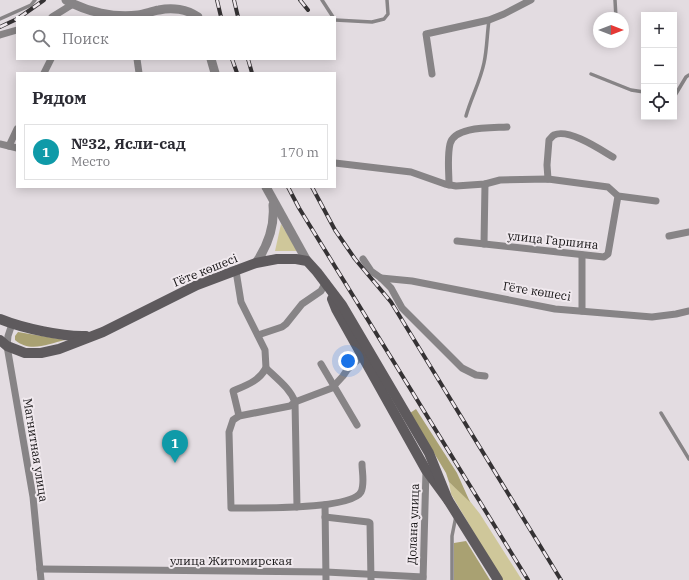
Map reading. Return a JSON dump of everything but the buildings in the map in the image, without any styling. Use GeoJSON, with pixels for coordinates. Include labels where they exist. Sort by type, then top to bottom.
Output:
{"type":"FeatureCollection","features":[{"type":"Feature","properties":{"kind":"main road","name":"Гёте көшесі"},"geometry":{"type":"LineString","coordinates":[[4,343],[25,353],[41,353],[59,349],[103,332],[197,285],[256,263],[277,259],[296,259],[307,261]]}},
{"type":"Feature","properties":{"kind":"main road"},"geometry":{"type":"LineString","coordinates":[[307,261],[326,282],[342,306],[429,453],[448,500]]}},
{"type":"Feature","properties":{"kind":"main road"},"geometry":{"type":"LineString","coordinates":[[326,282],[336,309],[426,470],[448,500],[498,580]]}},
{"type":"Feature","properties":{"kind":"main road","name":"Гёте көшесі"},"geometry":{"type":"LineString","coordinates":[[0,319],[12,324],[74,336],[92,336]]}},
{"type":"Feature","properties":{"kind":"street"},"geometry":{"type":"LineString","coordinates":[[432,74],[426,34],[489,20],[531,0]]}},
{"type":"Feature","properties":{"kind":"street"},"geometry":{"type":"LineString","coordinates":[[61,14],[69,2],[92,11],[113,15],[138,15],[171,9],[187,11],[196,16]]}},
{"type":"Feature","properties":{"kind":"street"},"geometry":{"type":"LineString","coordinates":[[0,35],[16,30]]}},
{"type":"Feature","properties":{"kind":"street"},"geometry":{"type":"LineString","coordinates":[[44,72],[50,60]]}},
{"type":"Feature","properties":{"kind":"street"},"geometry":{"type":"LineString","coordinates":[[137,60],[139,72]]}},
{"type":"Feature","properties":{"kind":"street"},"geometry":{"type":"LineString","coordinates":[[211,60],[215,72]]}},
{"type":"Feature","properties":{"kind":"street"},"geometry":{"type":"LineString","coordinates":[[449,185],[450,142],[454,137],[461,133],[480,129],[507,127]]}},
{"type":"Feature","properties":{"kind":"street"},"geometry":{"type":"LineString","coordinates":[[9,146],[16,131]]}},
{"type":"Feature","properties":{"kind":"street"},"geometry":{"type":"LineString","coordinates":[[548,179],[549,140],[554,135],[562,134],[580,138],[613,157]]}},
{"type":"Feature","properties":{"kind":"street"},"geometry":{"type":"LineString","coordinates":[[0,144],[16,148]]}},
{"type":"Feature","properties":{"kind":"street"},"geometry":{"type":"LineString","coordinates":[[336,163],[411,172],[456,186],[485,184],[500,180],[548,179],[608,187],[618,196],[656,201]]}},
{"type":"Feature","properties":{"kind":"street"},"geometry":{"type":"LineString","coordinates":[[484,244],[485,184]]}},
{"type":"Feature","properties":{"kind":"street"},"geometry":{"type":"LineString","coordinates":[[266,188],[307,261]]}},
{"type":"Feature","properties":{"kind":"street","name":"улица Гаршина"},"geometry":{"type":"LineString","coordinates":[[457,241],[604,257],[608,254],[618,196]]}},
{"type":"Feature","properties":{"kind":"street"},"geometry":{"type":"LineString","coordinates":[[256,263],[266,247],[272,229],[274,215],[272,199]]}},
{"type":"Feature","properties":{"kind":"street"},"geometry":{"type":"LineString","coordinates":[[669,236],[689,232]]}},
{"type":"Feature","properties":{"kind":"street"},"geometry":{"type":"LineString","coordinates":[[582,255],[582,311]]}},
{"type":"Feature","properties":{"kind":"street"},"geometry":{"type":"LineString","coordinates":[[363,259],[371,271],[391,288],[402,308],[462,368],[476,375],[485,376]]}},
{"type":"Feature","properties":{"kind":"street"},"geometry":{"type":"LineString","coordinates":[[236,271],[241,302],[265,350],[266,368],[257,380],[233,391],[239,416]]}},
{"type":"Feature","properties":{"kind":"street","name":"Гёте көшесі"},"geometry":{"type":"LineString","coordinates":[[381,278],[412,281],[555,309],[652,317],[689,311]]}},
{"type":"Feature","properties":{"kind":"street"},"geometry":{"type":"LineString","coordinates":[[258,335],[282,327],[286,324],[302,304],[321,291],[326,282]]}},
{"type":"Feature","properties":{"kind":"street","name":"Магнитная улица"},"geometry":{"type":"LineString","coordinates":[[12,324],[4,343],[33,497],[41,580]]}},
{"type":"Feature","properties":{"kind":"street"},"geometry":{"type":"LineString","coordinates":[[362,356],[347,370],[332,388],[295,402],[290,406],[239,416],[233,420],[229,432],[231,508],[325,505],[355,497],[361,492],[362,464]]}},
{"type":"Feature","properties":{"kind":"street"},"geometry":{"type":"LineString","coordinates":[[321,364],[357,425]]}},
{"type":"Feature","properties":{"kind":"street"},"geometry":{"type":"LineString","coordinates":[[266,368],[293,395],[295,402],[297,507]]}},
{"type":"Feature","properties":{"kind":"street","name":"Долана улица"},"geometry":{"type":"LineString","coordinates":[[423,579],[426,470]]}},
{"type":"Feature","properties":{"kind":"street"},"geometry":{"type":"LineString","coordinates":[[325,505],[326,580]]}},
{"type":"Feature","properties":{"kind":"street"},"geometry":{"type":"LineString","coordinates":[[325,517],[370,523],[371,577]]}},
{"type":"Feature","properties":{"kind":"street","name":"улица Житомирская"},"geometry":{"type":"LineString","coordinates":[[40,570],[326,572],[371,577],[423,579]]}},
{"type":"Feature","properties":{"kind":"lane"},"geometry":{"type":"LineString","coordinates":[[0,19],[31,5],[34,0]]}},
{"type":"Feature","properties":{"kind":"lane"},"geometry":{"type":"LineString","coordinates":[[322,0],[332,16]]}},
{"type":"Feature","properties":{"kind":"lane"},"geometry":{"type":"LineString","coordinates":[[336,20],[372,22],[384,19],[388,14],[387,0]]}},
{"type":"Feature","properties":{"kind":"lane"},"geometry":{"type":"LineString","coordinates":[[615,0],[616,12]]}},
{"type":"Feature","properties":{"kind":"lane"},"geometry":{"type":"LineString","coordinates":[[466,116],[479,81],[484,62],[489,20]]}},
{"type":"Feature","properties":{"kind":"lane"},"geometry":{"type":"LineString","coordinates":[[591,74],[630,90],[641,92]]}},
{"type":"Feature","properties":{"kind":"lane"},"geometry":{"type":"LineString","coordinates":[[677,92],[686,77],[689,75]]}},
{"type":"Feature","properties":{"kind":"lane"},"geometry":{"type":"LineString","coordinates":[[660,413],[689,459]]}},
{"type":"Feature","properties":{"kind":"lane"},"geometry":{"type":"LineString","coordinates":[[452,580],[452,536],[456,513]]}},
{"type":"Feature","properties":{"kind":"shaded area"},"geometry":{"type":"Polygon","coordinates":[[[281,224],[298,251],[275,251],[281,224]]]}},
{"type":"Feature","properties":{"kind":"shaded area"},"geometry":{"type":"Polygon","coordinates":[[[18,332],[65,340],[46,345],[33,347],[27,346],[15,340],[15,336],[18,332]]]}},
{"type":"Feature","properties":{"kind":"shaded area"},"geometry":{"type":"Polygon","coordinates":[[[416,409],[457,473],[470,502],[449,482],[446,473],[410,413],[416,409]]]}},
{"type":"Feature","properties":{"kind":"shaded area"},"geometry":{"type":"Polygon","coordinates":[[[449,482],[469,500],[480,514],[522,580],[502,580],[451,494],[449,482]]]}},
{"type":"Feature","properties":{"kind":"shaded area"},"geometry":{"type":"Polygon","coordinates":[[[466,541],[490,580],[454,580],[454,543],[466,541]]]}},
{"type":"Feature","properties":{"kind":"railway"},"geometry":{"type":"LineString","coordinates":[[21,16],[44,0]]}},
{"type":"Feature","properties":{"kind":"railway"},"geometry":{"type":"LineString","coordinates":[[217,0],[221,16]]}},
{"type":"Feature","properties":{"kind":"railway"},"geometry":{"type":"LineString","coordinates":[[234,0],[238,16]]}},
{"type":"Feature","properties":{"kind":"railway"},"geometry":{"type":"LineString","coordinates":[[300,0],[308,10]]}},
{"type":"Feature","properties":{"kind":"railway"},"geometry":{"type":"LineString","coordinates":[[0,27],[16,19]]}},
{"type":"Feature","properties":{"kind":"railway"},"geometry":{"type":"LineString","coordinates":[[232,60],[237,72]]}},
{"type":"Feature","properties":{"kind":"railway"},"geometry":{"type":"LineString","coordinates":[[248,60],[252,72]]}},
{"type":"Feature","properties":{"kind":"railway"},"geometry":{"type":"LineString","coordinates":[[289,188],[299,208],[528,580]]}},
{"type":"Feature","properties":{"kind":"railway"},"geometry":{"type":"LineString","coordinates":[[313,188],[335,230],[355,259],[391,302],[561,580]]}},
{"type":"Feature","properties":{"kind":"place","name":"№32, Ясли-сад"},"geometry":{"type":"Point","coordinates":[175,463]}}]}
